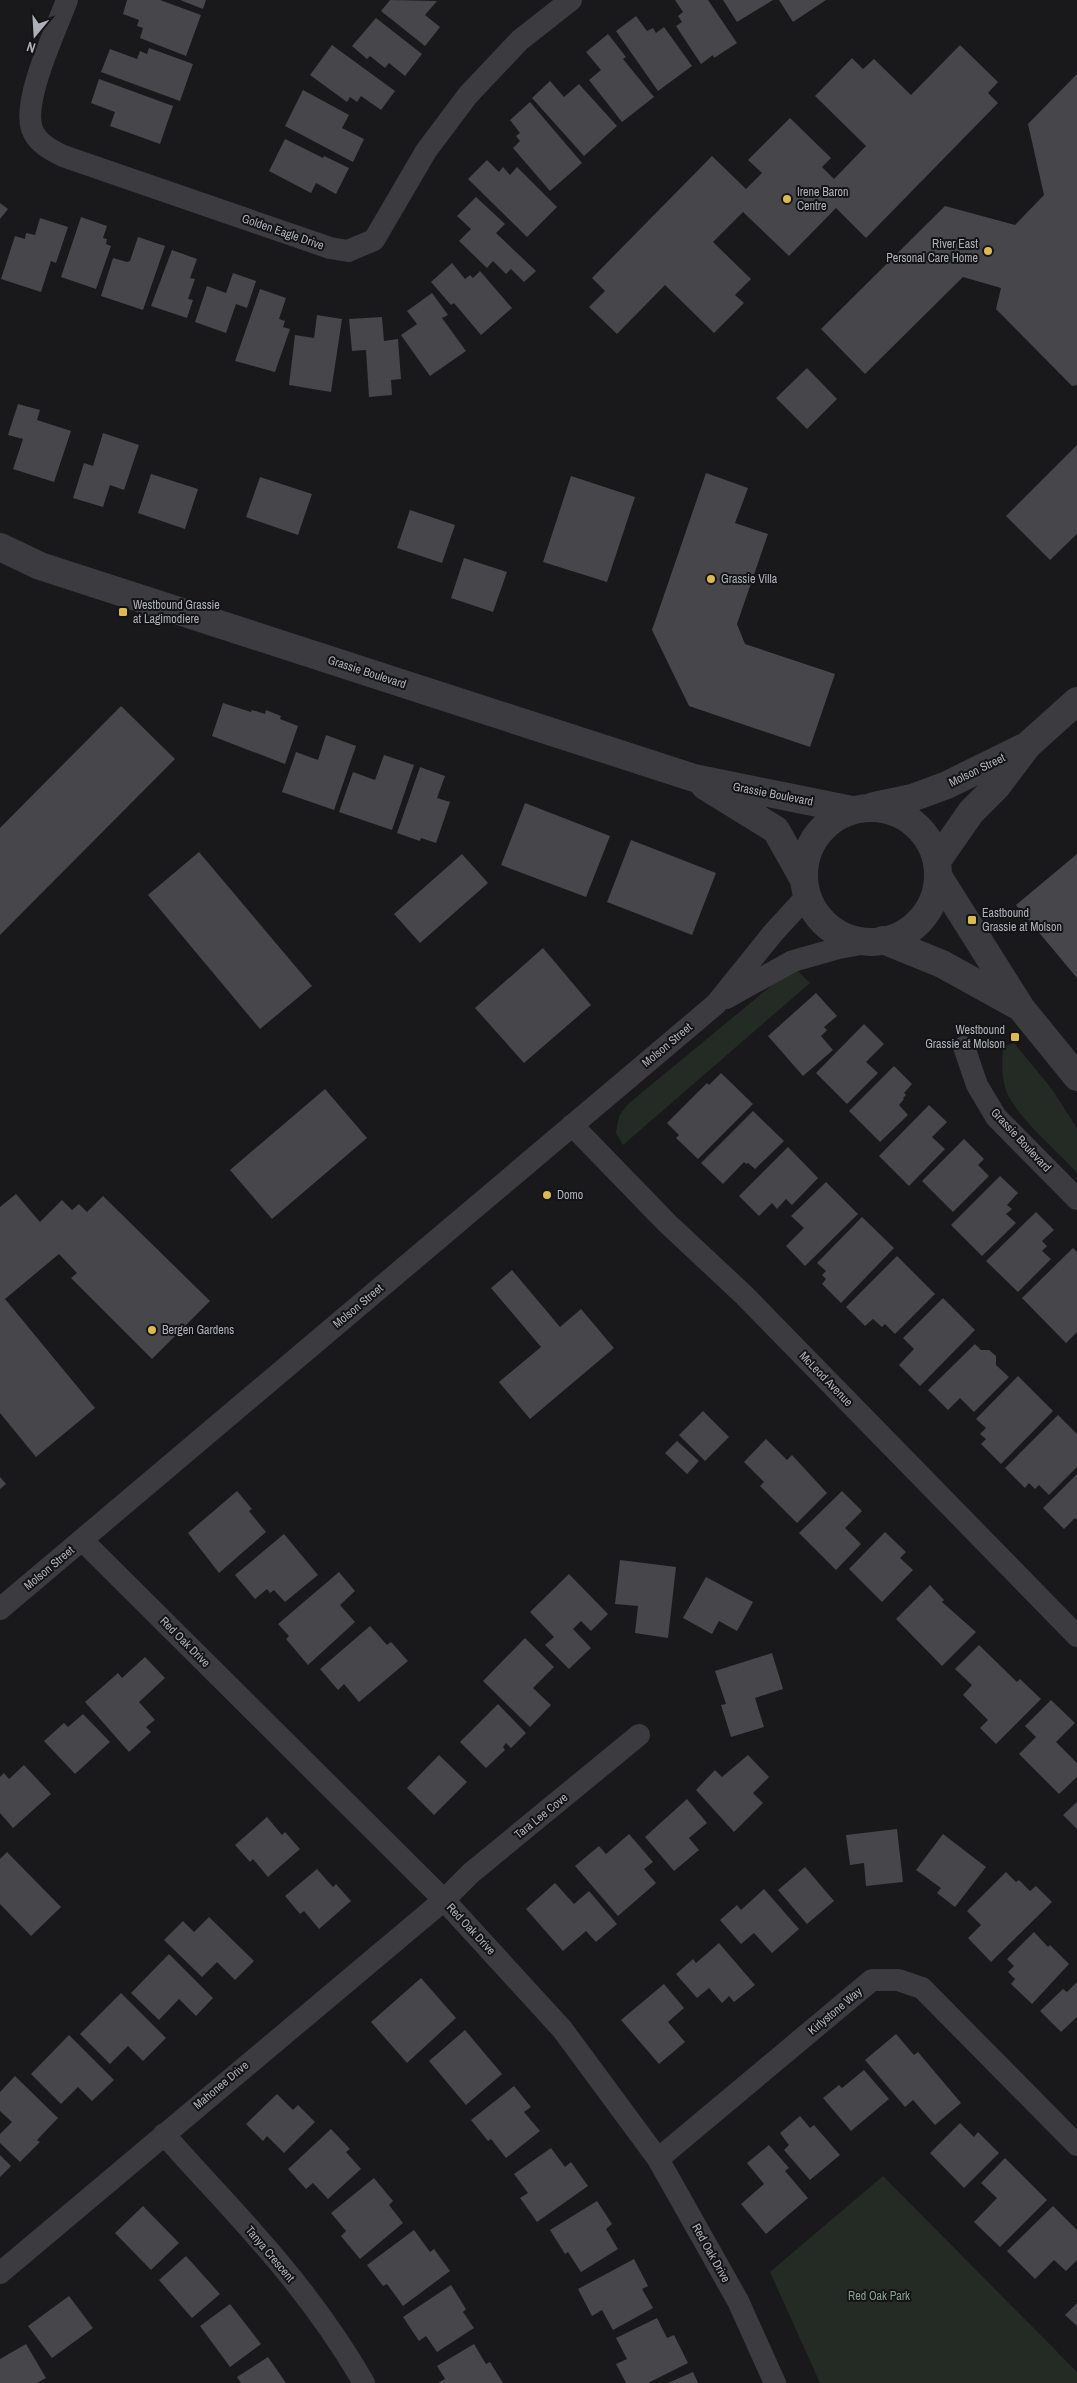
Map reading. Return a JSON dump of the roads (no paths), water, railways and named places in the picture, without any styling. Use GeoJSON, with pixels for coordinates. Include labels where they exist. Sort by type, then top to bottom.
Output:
{"type":"FeatureCollection","features":[{"type":"Feature","properties":{"kind":"street","name":"Golden Eagle Drive"},"geometry":{"type":"LineString","coordinates":[[67,0],[32,94],[30,115],[32,130],[43,145],[63,156],[330,248],[348,251],[374,240],[426,151],[468,95],[520,40],[571,0]]}},
{"type":"Feature","properties":{"kind":"street","name":"Grassie Boulevard"},"geometry":{"type":"LineString","coordinates":[[0,547],[40,566],[694,778],[859,809]]}},
{"type":"Feature","properties":{"kind":"street","name":"Grassie Boulevard"},"geometry":{"type":"LineString","coordinates":[[0,559],[40,566]]}},
{"type":"Feature","properties":{"kind":"street","name":"Molson Street"},"geometry":{"type":"LineString","coordinates":[[938,869],[971,812],[997,786],[1028,745],[1077,702]]}},
{"type":"Feature","properties":{"kind":"street","name":"Molson Street"},"geometry":{"type":"LineString","coordinates":[[859,809],[912,798],[947,785],[1028,745]]}},
{"type":"Feature","properties":{"kind":"street","name":"Grassie Boulevard"},"geometry":{"type":"LineString","coordinates":[[694,778],[776,830],[805,888]]}},
{"type":"Feature","properties":{"kind":"street"},"geometry":{"type":"LineString","coordinates":[[1021,1008],[942,964],[878,941],[852,939],[834,931],[820,918],[805,888],[806,859],[814,839],[828,823],[859,809],[889,810],[909,819],[925,834],[938,869],[1021,1008],[1077,1077]]}},
{"type":"Feature","properties":{"kind":"street"},"geometry":{"type":"LineString","coordinates":[[878,941],[905,932],[922,918],[934,898],[938,869]]}},
{"type":"Feature","properties":{"kind":"street","name":"Molson Street"},"geometry":{"type":"LineString","coordinates":[[716,1004],[773,933],[805,888]]}},
{"type":"Feature","properties":{"kind":"street","name":"Molson Street"},"geometry":{"type":"LineString","coordinates":[[0,1609],[716,1004],[793,961],[839,948],[878,941]]}},
{"type":"Feature","properties":{"kind":"street","name":"Grassie Boulevard"},"geometry":{"type":"LineString","coordinates":[[964,1048],[977,1086],[996,1117],[1077,1200]]}},
{"type":"Feature","properties":{"kind":"street","name":"McLeod Avenue"},"geometry":{"type":"LineString","coordinates":[[572,1125],[667,1222],[745,1296],[1077,1636]]}},
{"type":"Feature","properties":{"kind":"street","name":"Red Oak Drive"},"geometry":{"type":"LineString","coordinates":[[82,1540],[444,1900],[562,2029],[658,2159],[738,2301],[775,2383]]}},
{"type":"Feature","properties":{"kind":"street","name":"Tara Lee Cove"},"geometry":{"type":"LineString","coordinates":[[444,1900],[471,1873],[640,1735]]}},
{"type":"Feature","properties":{"kind":"street","name":"Mahonee Drive"},"geometry":{"type":"LineString","coordinates":[[0,2273],[444,1900]]}},
{"type":"Feature","properties":{"kind":"street","name":"Kirlystone Way"},"geometry":{"type":"LineString","coordinates":[[658,2159],[872,1980],[898,1980],[922,1988],[1077,2145]]}},
{"type":"Feature","properties":{"kind":"street","name":"Tanya Crescent"},"geometry":{"type":"LineString","coordinates":[[164,2134],[196,2172],[256,2236],[310,2302],[364,2383]]}},
{"type":"Feature","properties":{"kind":"place","name":"Irene Baron Centre"},"geometry":{"type":"Point","coordinates":[787,199]}},
{"type":"Feature","properties":{"kind":"place","name":"River East Personal Care Home"},"geometry":{"type":"Point","coordinates":[988,251]}},
{"type":"Feature","properties":{"kind":"place","name":"Grassie Villa"},"geometry":{"type":"Point","coordinates":[711,579]}},
{"type":"Feature","properties":{"kind":"place","name":"Westbound Grassie at Lagimodiere"},"geometry":{"type":"Point","coordinates":[123,612]}},
{"type":"Feature","properties":{"kind":"place","name":"Eastbound Grassie at Molson"},"geometry":{"type":"Point","coordinates":[972,920]}},
{"type":"Feature","properties":{"kind":"place","name":"Westbound Grassie at Molson"},"geometry":{"type":"Point","coordinates":[1015,1037]}},
{"type":"Feature","properties":{"kind":"place","name":"Domo"},"geometry":{"type":"Point","coordinates":[547,1195]}},
{"type":"Feature","properties":{"kind":"place","name":"Bergen Gardens"},"geometry":{"type":"Point","coordinates":[152,1330]}},
{"type":"Feature","properties":{"kind":"park label","name":"Red Oak Park"},"geometry":{"type":"Point","coordinates":[879,2296]}}]}
